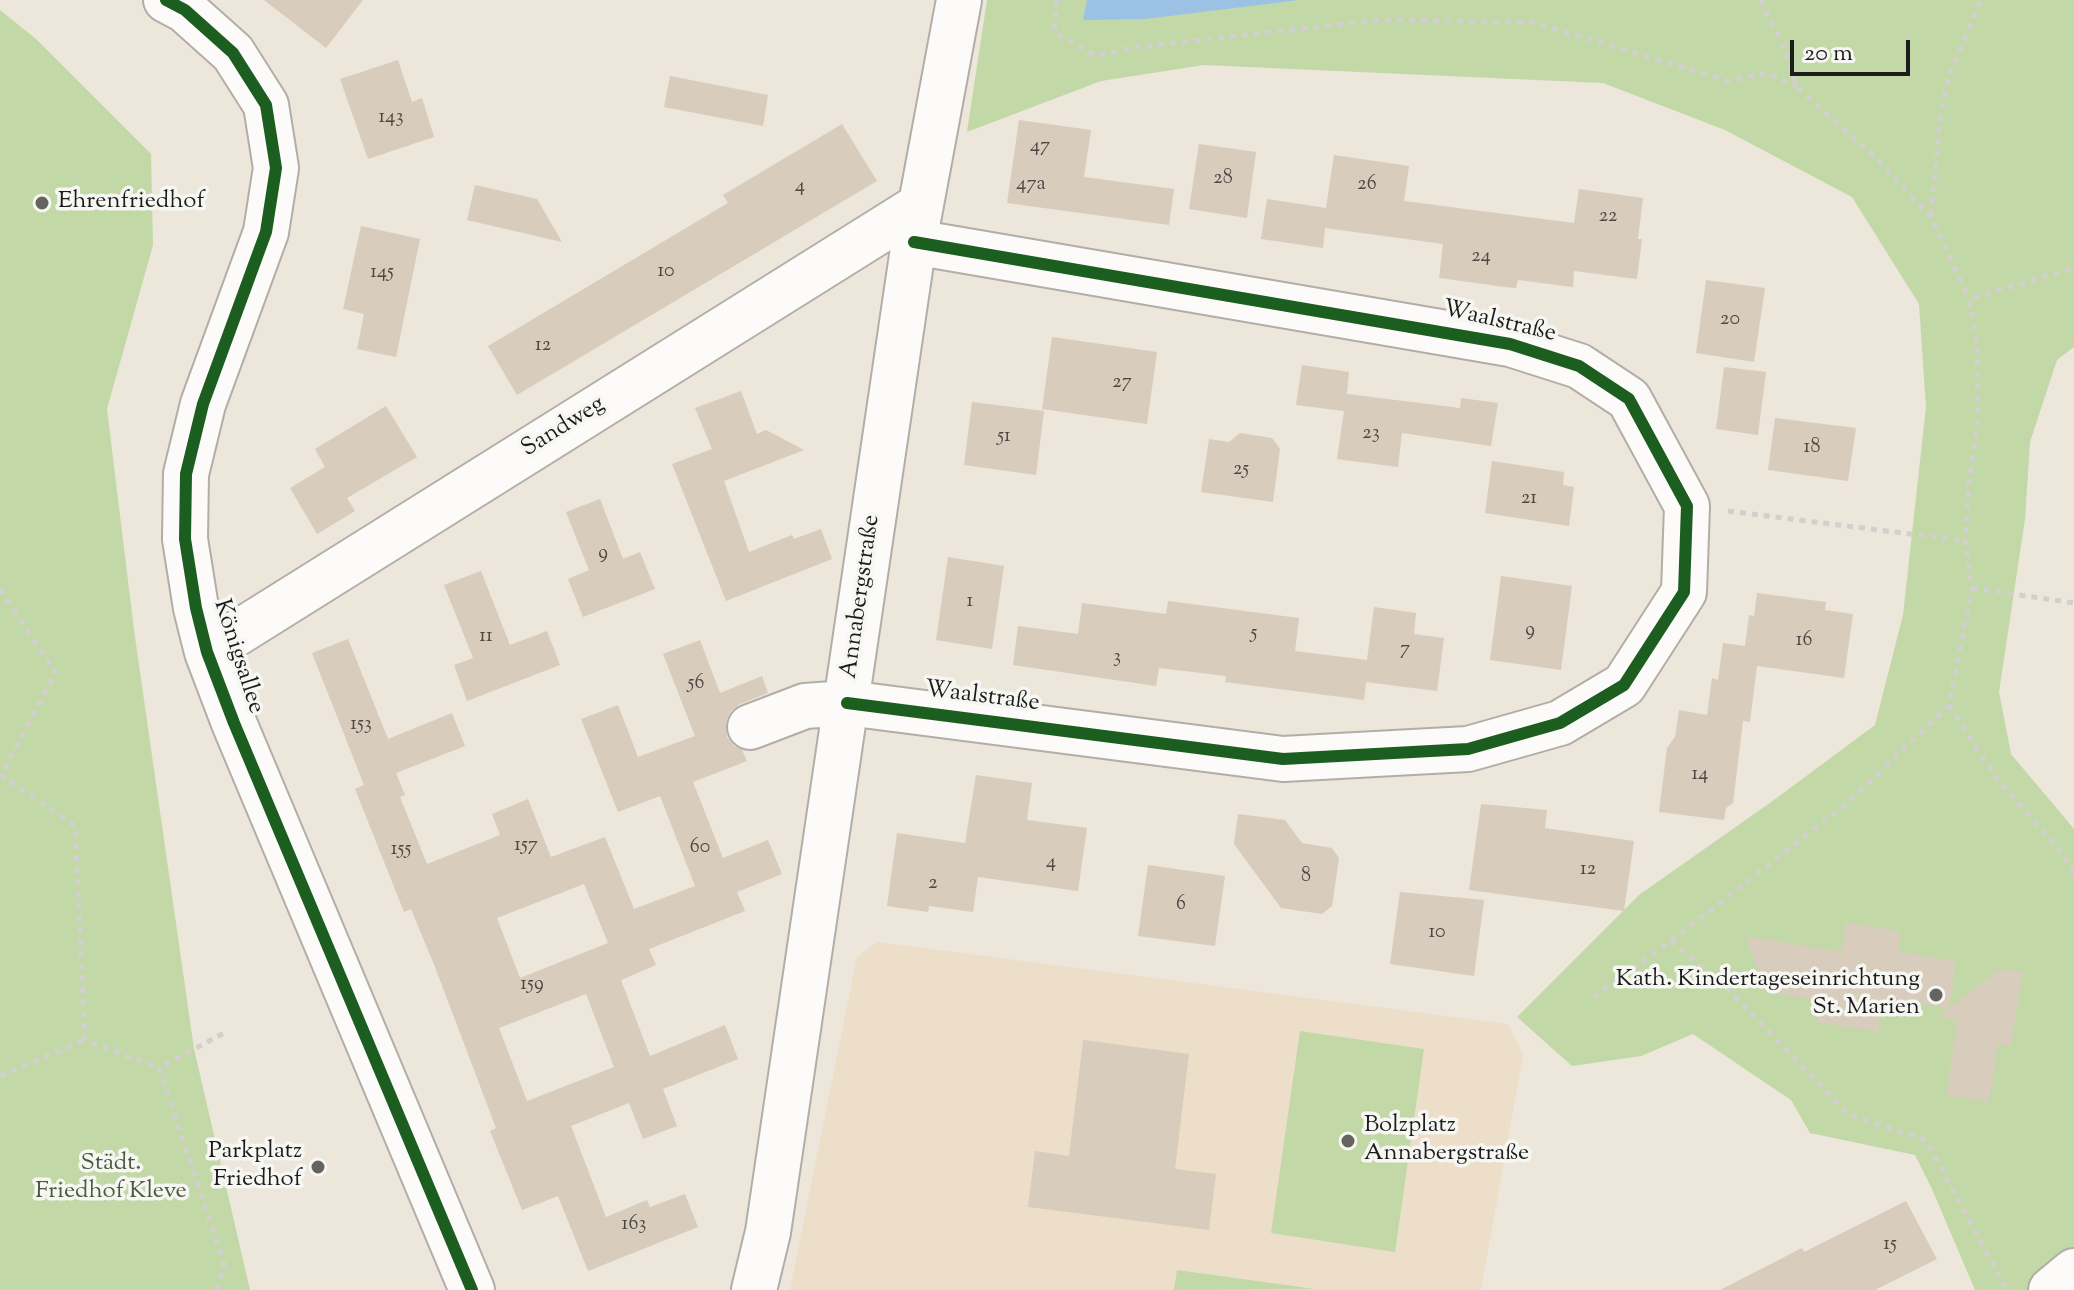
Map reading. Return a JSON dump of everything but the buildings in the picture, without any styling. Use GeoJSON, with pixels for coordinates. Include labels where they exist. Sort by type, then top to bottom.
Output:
{"type":"FeatureCollection","features":[{"type":"Feature","properties":{"kind":"street","name":"Königsallee"},"geometry":{"type":"LineString","coordinates":[[166,0],[185,10],[233,53],[266,105],[276,168],[266,232],[203,404],[186,474],[185,539],[196,608],[207,652],[472,1290]]}},
{"type":"Feature","properties":{"kind":"street","name":"Annabergstraße"},"geometry":{"type":"LineString","coordinates":[[754,1290],[768,1232],[918,223],[959,0]]}},
{"type":"Feature","properties":{"kind":"street","name":"Sandweg"},"geometry":{"type":"LineString","coordinates":[[207,652],[918,223]]}},
{"type":"Feature","properties":{"kind":"street","name":"Waalstraße"},"geometry":{"type":"LineString","coordinates":[[750,727],[805,706],[847,703],[1283,759],[1468,749],[1560,723],[1624,685],[1684,592],[1687,506],[1629,399],[1579,366],[1510,344],[918,223]]}},
{"type":"Feature","properties":{"kind":"street"},"geometry":{"type":"LineString","coordinates":[[2051,1290],[2074,1271]]}},
{"type":"Feature","properties":{"kind":"path"},"geometry":{"type":"LineString","coordinates":[[1057,0],[1054,32],[1096,56],[1130,48],[1382,20],[1532,22],[1728,81],[1768,73],[1797,87],[1901,182],[1931,217],[1969,299],[1977,345],[1978,416],[1965,541],[1972,588],[1949,705],[1850,801],[1671,941],[1593,997]]}},
{"type":"Feature","properties":{"kind":"path"},"geometry":{"type":"LineString","coordinates":[[1760,0],[1781,41],[1797,87]]}},
{"type":"Feature","properties":{"kind":"path"},"geometry":{"type":"LineString","coordinates":[[1931,217],[1940,119],[1949,75],[1981,0]]}},
{"type":"Feature","properties":{"kind":"path"},"geometry":{"type":"LineString","coordinates":[[1969,299],[2074,268]]}},
{"type":"Feature","properties":{"kind":"path"},"geometry":{"type":"LineString","coordinates":[[1687,506],[1965,541]]}},
{"type":"Feature","properties":{"kind":"path"},"geometry":{"type":"LineString","coordinates":[[1972,588],[2074,603]]}},
{"type":"Feature","properties":{"kind":"path"},"geometry":{"type":"LineString","coordinates":[[0,589],[56,673],[1,775],[75,826],[85,1040]]}},
{"type":"Feature","properties":{"kind":"path"},"geometry":{"type":"LineString","coordinates":[[1949,705],[1995,776],[2055,845],[2074,872]]}},
{"type":"Feature","properties":{"kind":"path"},"geometry":{"type":"LineString","coordinates":[[1671,941],[1727,988],[1849,1115],[1926,1140],[2007,1290]]}},
{"type":"Feature","properties":{"kind":"path"},"geometry":{"type":"LineString","coordinates":[[0,1076],[85,1040],[159,1068],[224,1033]]}},
{"type":"Feature","properties":{"kind":"path"},"geometry":{"type":"LineString","coordinates":[[159,1068],[224,1264],[217,1290]]}},
{"type":"Feature","properties":{"kind":"shaded area"},"geometry":{"type":"Polygon","coordinates":[[[877,942],[1508,1024],[1523,1055],[1481,1290],[790,1290],[857,957],[877,942]]]}},
{"type":"Feature","properties":{"kind":"green space"},"geometry":{"type":"Polygon","coordinates":[[[987,0],[2074,0],[2074,347],[2057,360],[2030,442],[2025,519],[1999,692],[2011,754],[2074,829],[2074,1264],[2041,1290],[1975,1290],[1915,1155],[1810,1133],[1791,1100],[1693,1034],[1641,1056],[1572,1066],[1517,1017],[1639,895],[1875,725],[1903,615],[1926,407],[1919,304],[1852,197],[1725,130],[1603,83],[1204,65],[1101,81],[967,132],[987,0]]]}},
{"type":"Feature","properties":{"kind":"green space","name":"Städt. Friedhof Kleve"},"geometry":{"type":"Polygon","coordinates":[[[0,10],[36,39],[151,154],[153,245],[107,409],[134,630],[194,1049],[250,1290],[0,1290],[0,10]]]}},
{"type":"Feature","properties":{"kind":"green space","name":"Bolzplatz Annabergstraße"},"geometry":{"type":"Polygon","coordinates":[[[1300,1031],[1424,1049],[1395,1252],[1271,1233],[1300,1031]]]}},
{"type":"Feature","properties":{"kind":"green space"},"geometry":{"type":"Polygon","coordinates":[[[1177,1270],[1315,1289],[1174,1290],[1177,1270]]]}},
{"type":"Feature","properties":{"kind":"water"},"geometry":{"type":"Polygon","coordinates":[[[1087,0],[1299,0],[1145,19],[1083,20],[1087,0]]]}},
{"type":"Feature","properties":{"kind":"cycle path"},"geometry":{"type":"LineString","coordinates":[[166,0],[185,10],[233,53],[266,105],[276,168],[266,232],[203,404],[186,474],[185,539],[196,608],[207,652],[234,723],[472,1290]]}},
{"type":"Feature","properties":{"kind":"cycle path"},"geometry":{"type":"LineString","coordinates":[[847,703],[1283,759],[1468,749],[1560,723],[1624,685],[1684,592],[1687,506],[1629,399],[1579,366],[1510,344],[914,242]]}},
{"type":"Feature","properties":{"kind":"place","name":"Ehrenfriedhof"},"geometry":{"type":"Point","coordinates":[42,203]}},
{"type":"Feature","properties":{"kind":"place","name":"Kath. Kindertageseinrichtung St. Marien"},"geometry":{"type":"Point","coordinates":[1936,995]}},
{"type":"Feature","properties":{"kind":"place","name":"Bolzplatz Annabergstraße"},"geometry":{"type":"Point","coordinates":[1348,1141]}},
{"type":"Feature","properties":{"kind":"place","name":"Parkplatz Friedhof"},"geometry":{"type":"Point","coordinates":[318,1167]}}]}
